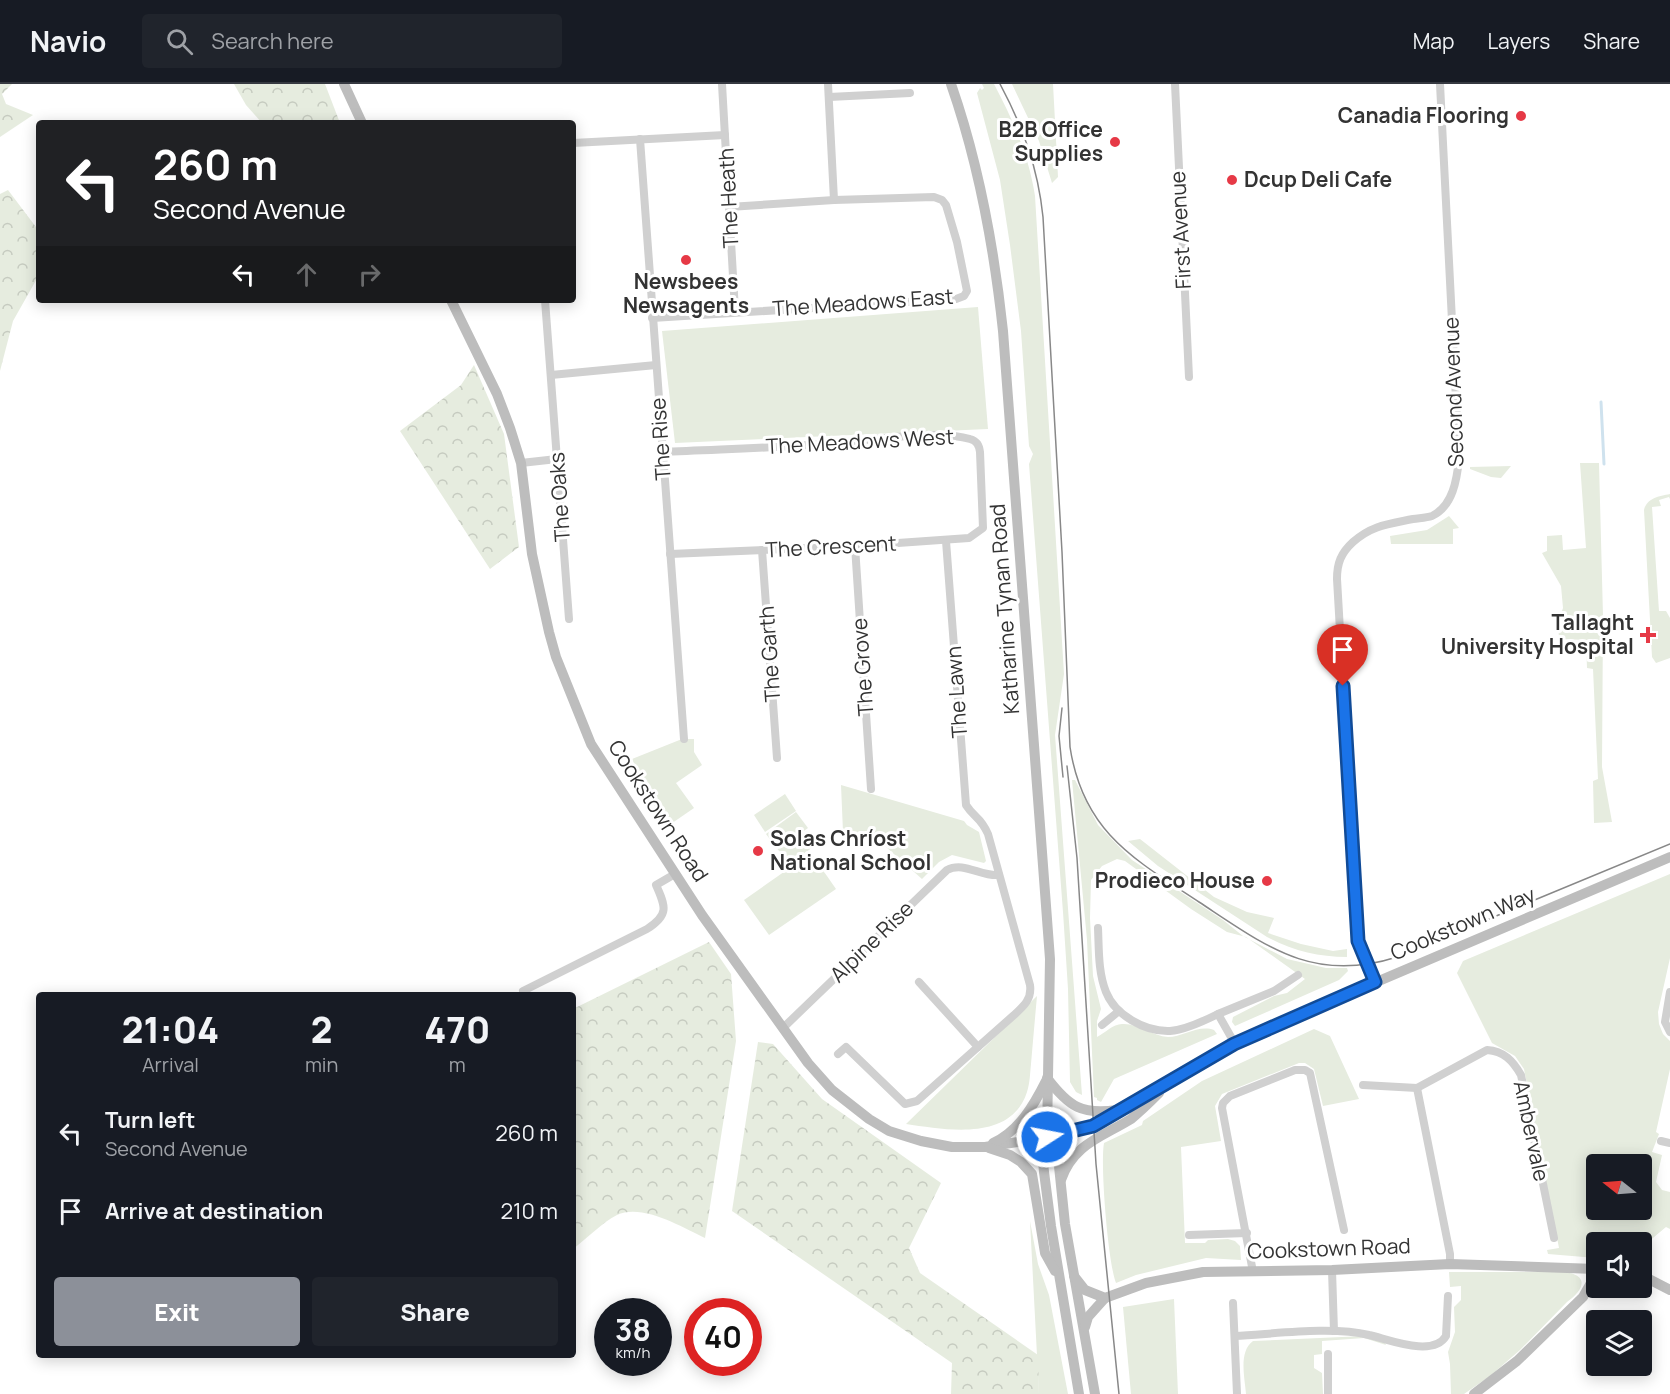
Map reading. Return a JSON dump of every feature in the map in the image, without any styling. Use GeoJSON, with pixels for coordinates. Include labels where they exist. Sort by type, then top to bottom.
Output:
{"type":"FeatureCollection","features":[{"type":"Feature","properties":{"kind":"street"},"geometry":{"type":"LineString","coordinates":[[344,84],[361,120]]}},
{"type":"Feature","properties":{"kind":"street","name":"The Heath"},"geometry":{"type":"LineString","coordinates":[[722,84],[735,311]]}},
{"type":"Feature","properties":{"kind":"street"},"geometry":{"type":"LineString","coordinates":[[729,207],[834,200],[828,84]]}},
{"type":"Feature","properties":{"kind":"street","name":"Katharine Tynan Road"},"geometry":{"type":"LineString","coordinates":[[951,84],[974,159],[986,211],[1003,331],[1050,959],[1047,1137],[1042,1150],[1079,1394]]}},
{"type":"Feature","properties":{"kind":"street","name":"First Avenue"},"geometry":{"type":"LineString","coordinates":[[1175,84],[1189,376]]}},
{"type":"Feature","properties":{"kind":"street","name":"Second Avenue"},"geometry":{"type":"LineString","coordinates":[[1375,982],[1358,941],[1337,562],[1348,546],[1365,531],[1432,516],[1445,505],[1457,478],[1459,459],[1440,84]]}},
{"type":"Feature","properties":{"kind":"street"},"geometry":{"type":"LineString","coordinates":[[829,97],[909,93]]}},
{"type":"Feature","properties":{"kind":"street"},"geometry":{"type":"LineString","coordinates":[[576,143],[725,135]]}},
{"type":"Feature","properties":{"kind":"street","name":"The Rise"},"geometry":{"type":"LineString","coordinates":[[640,140],[684,739]]}},
{"type":"Feature","properties":{"kind":"street","name":"The Meadows East"},"geometry":{"type":"LineString","coordinates":[[652,318],[735,311],[956,299],[964,296],[967,291],[954,233],[946,205],[942,200],[934,197],[834,200]]}},
{"type":"Feature","properties":{"kind":"street","name":"Cookstown Road"},"geometry":{"type":"LineString","coordinates":[[452,303],[497,394],[521,463],[539,593],[556,657],[591,744],[675,874],[752,986],[808,1063],[832,1090],[869,1119],[889,1131],[921,1141],[952,1147],[985,1147],[1047,1137]]}},
{"type":"Feature","properties":{"kind":"street","name":"The Oaks"},"geometry":{"type":"LineString","coordinates":[[545,303],[569,619]]}},
{"type":"Feature","properties":{"kind":"street"},"geometry":{"type":"LineString","coordinates":[[551,375],[656,365]]}},
{"type":"Feature","properties":{"kind":"street","name":"The Meadows West"},"geometry":{"type":"LineString","coordinates":[[662,452],[926,436],[967,438],[979,445],[984,522]]}},
{"type":"Feature","properties":{"kind":"street"},"geometry":{"type":"LineString","coordinates":[[521,463],[557,459]]}},
{"type":"Feature","properties":{"kind":"street","name":"The Crescent"},"geometry":{"type":"LineString","coordinates":[[670,554],[946,541],[969,538],[977,534],[983,528],[984,522]]}},
{"type":"Feature","properties":{"kind":"street","name":"The Lawn"},"geometry":{"type":"LineString","coordinates":[[946,541],[966,805],[972,814],[983,822],[999,875]]}},
{"type":"Feature","properties":{"kind":"street","name":"The Grove"},"geometry":{"type":"LineString","coordinates":[[855,546],[871,789]]}},
{"type":"Feature","properties":{"kind":"street","name":"The Garth"},"geometry":{"type":"LineString","coordinates":[[762,550],[777,758]]}},
{"type":"Feature","properties":{"kind":"street","name":"Cookstown Way"},"geometry":{"type":"LineString","coordinates":[[1047,1137],[1093,1126],[1234,1044],[1670,858]]}},
{"type":"Feature","properties":{"kind":"street","name":"Alpine Rise"},"geometry":{"type":"LineString","coordinates":[[784,1027],[947,870],[959,866],[986,875],[999,875]]}},
{"type":"Feature","properties":{"kind":"street"},"geometry":{"type":"LineString","coordinates":[[524,991],[660,921],[664,913],[656,885],[675,874]]}},
{"type":"Feature","properties":{"kind":"street"},"geometry":{"type":"LineString","coordinates":[[838,1054],[846,1047],[906,1104],[917,1101],[1027,1002],[1031,994],[1030,985],[999,875]]}},
{"type":"Feature","properties":{"kind":"street"},"geometry":{"type":"LineString","coordinates":[[1098,928],[1103,982],[1107,994],[1119,1011],[1131,1020],[1151,1028],[1170,1031],[1202,1022],[1274,991],[1298,975]]}},
{"type":"Feature","properties":{"kind":"street"},"geometry":{"type":"LineString","coordinates":[[918,982],[978,1047]]}},
{"type":"Feature","properties":{"kind":"street"},"geometry":{"type":"LineString","coordinates":[[1670,992],[1665,1022],[1670,1032]]}},
{"type":"Feature","properties":{"kind":"street"},"geometry":{"type":"LineString","coordinates":[[1102,1025],[1119,1011]]}},
{"type":"Feature","properties":{"kind":"street"},"geometry":{"type":"LineString","coordinates":[[1218,1014],[1234,1044]]}},
{"type":"Feature","properties":{"kind":"street","name":"Ambervale"},"geometry":{"type":"LineString","coordinates":[[1417,1088],[1487,1050],[1503,1054],[1516,1066],[1521,1076],[1554,1238]]}},
{"type":"Feature","properties":{"kind":"street"},"geometry":{"type":"LineString","coordinates":[[1253,1272],[1222,1108],[1223,1102],[1230,1096],[1295,1070],[1305,1070],[1310,1073],[1344,1230]]}},
{"type":"Feature","properties":{"kind":"street"},"geometry":{"type":"LineString","coordinates":[[985,1147],[1000,1140],[1023,1119],[1034,1105],[1047,1078],[1064,1098],[1076,1107],[1092,1112],[1120,1110]]}},
{"type":"Feature","properties":{"kind":"street"},"geometry":{"type":"LineString","coordinates":[[1060,1183],[1066,1167],[1084,1146],[1139,1113],[1168,1084]]}},
{"type":"Feature","properties":{"kind":"street"},"geometry":{"type":"LineString","coordinates":[[1362,1085],[1417,1088],[1450,1264]]}},
{"type":"Feature","properties":{"kind":"street","name":"Katharine Tynan Road"},"geometry":{"type":"LineString","coordinates":[[1047,1137],[1057,1147],[1074,1276],[1095,1394]]}},
{"type":"Feature","properties":{"kind":"street"},"geometry":{"type":"LineString","coordinates":[[985,1147],[1010,1155],[1022,1162],[1032,1174],[1045,1252],[1060,1279]]}},
{"type":"Feature","properties":{"kind":"street"},"geometry":{"type":"LineString","coordinates":[[1189,1235],[1247,1233]]}},
{"type":"Feature","properties":{"kind":"street","name":"Cookstown Road"},"geometry":{"type":"LineString","coordinates":[[1105,1298],[1146,1283],[1203,1272],[1332,1270],[1450,1264],[1586,1269]]}},
{"type":"Feature","properties":{"kind":"street"},"geometry":{"type":"LineString","coordinates":[[1332,1270],[1334,1331]]}},
{"type":"Feature","properties":{"kind":"street"},"geometry":{"type":"LineString","coordinates":[[1074,1276],[1085,1290],[1105,1298],[1088,1317],[1084,1331]]}},
{"type":"Feature","properties":{"kind":"street"},"geometry":{"type":"LineString","coordinates":[[1652,1281],[1670,1290]]}},
{"type":"Feature","properties":{"kind":"street"},"geometry":{"type":"LineString","coordinates":[[1474,1394],[1524,1355],[1586,1293]]}},
{"type":"Feature","properties":{"kind":"street"},"geometry":{"type":"LineString","coordinates":[[1235,1336],[1350,1331],[1413,1345],[1433,1346],[1443,1341],[1446,1336],[1448,1296]]}},
{"type":"Feature","properties":{"kind":"street"},"geometry":{"type":"LineString","coordinates":[[1233,1303],[1237,1394]]}},
{"type":"Feature","properties":{"kind":"street"},"geometry":{"type":"LineString","coordinates":[[1328,1354],[1328,1394]]}},
{"type":"Feature","properties":{"kind":"green space"},"geometry":{"type":"Polygon","coordinates":[[[0,84],[12,84],[2,94],[6,104],[33,115],[0,137],[0,84]]]}},
{"type":"Feature","properties":{"kind":"green space"},"geometry":{"type":"Polygon","coordinates":[[[234,84],[325,84],[339,120],[259,120],[246,105],[234,84]]]}},
{"type":"Feature","properties":{"kind":"green space"},"geometry":{"type":"Polygon","coordinates":[[[982,84],[994,84],[1008,111],[1024,152],[1035,196],[1064,674],[1055,735],[1082,1095],[1076,1092],[1070,1082],[1068,989],[1063,912],[1029,464],[1033,454],[1029,446],[1021,331],[1000,180],[977,93],[980,88],[982,90],[984,88],[982,84]]]}},
{"type":"Feature","properties":{"kind":"green space"},"geometry":{"type":"Polygon","coordinates":[[[1012,84],[1053,84],[1058,177],[1052,183],[1039,141],[1012,84]]]}},
{"type":"Feature","properties":{"kind":"green space"},"geometry":{"type":"Polygon","coordinates":[[[8,190],[36,227],[36,280],[13,321],[0,371],[0,194],[8,190]]]}},
{"type":"Feature","properties":{"kind":"green space"},"geometry":{"type":"Polygon","coordinates":[[[978,307],[988,429],[675,443],[662,331],[978,307]]]}},
{"type":"Feature","properties":{"kind":"green space"},"geometry":{"type":"Polygon","coordinates":[[[474,365],[504,434],[519,547],[490,569],[400,431],[461,385],[474,365]]]}},
{"type":"Feature","properties":{"kind":"green space"},"geometry":{"type":"Polygon","coordinates":[[[1580,463],[1599,463],[1603,616],[1602,767],[1612,822],[1594,823],[1593,781],[1598,779],[1593,669],[1587,668],[1586,640],[1559,639],[1558,622],[1563,608],[1561,586],[1542,553],[1547,551],[1547,536],[1562,535],[1563,550],[1586,548],[1580,463]]]}},
{"type":"Feature","properties":{"kind":"green space"},"geometry":{"type":"Polygon","coordinates":[[[1511,466],[1501,478],[1491,477],[1470,469],[1470,467],[1511,466]]]}},
{"type":"Feature","properties":{"kind":"green space"},"geometry":{"type":"Polygon","coordinates":[[[1670,494],[1670,499],[1669,497],[1659,500],[1661,506],[1652,507],[1659,611],[1666,611],[1670,618],[1670,658],[1656,663],[1652,657],[1644,510],[1651,500],[1670,494]]]}},
{"type":"Feature","properties":{"kind":"green space"},"geometry":{"type":"Polygon","coordinates":[[[1449,516],[1459,528],[1453,529],[1453,544],[1391,544],[1390,536],[1427,530],[1449,516]]]}},
{"type":"Feature","properties":{"kind":"green space"},"geometry":{"type":"Polygon","coordinates":[[[682,739],[694,739],[694,752],[702,765],[676,783],[694,808],[665,828],[632,759],[682,739]]]}},
{"type":"Feature","properties":{"kind":"green space"},"geometry":{"type":"Polygon","coordinates":[[[1072,780],[1075,780],[1098,825],[1132,860],[1244,936],[1227,932],[1125,861],[1117,859],[1102,866],[1091,880],[1093,976],[1101,1009],[1097,1021],[1097,1037],[1119,1024],[1134,1025],[1168,1037],[1203,1029],[1214,1030],[1217,1034],[1114,1079],[1101,1102],[1094,1097],[1087,940],[1072,780]]]}},
{"type":"Feature","properties":{"kind":"green space"},"geometry":{"type":"Polygon","coordinates":[[[841,785],[964,821],[979,832],[986,861],[984,863],[952,855],[939,862],[922,879],[876,838],[843,832],[841,785]]]}},
{"type":"Feature","properties":{"kind":"green space"},"geometry":{"type":"Polygon","coordinates":[[[785,794],[796,811],[765,832],[754,815],[785,794]]]}},
{"type":"Feature","properties":{"kind":"green space"},"geometry":{"type":"Polygon","coordinates":[[[796,812],[808,828],[787,843],[807,831],[816,845],[789,864],[766,834],[796,812]]]}},
{"type":"Feature","properties":{"kind":"green space"},"geometry":{"type":"Polygon","coordinates":[[[1140,839],[1214,897],[1247,912],[1274,918],[1268,933],[1333,951],[1347,949],[1347,957],[1306,952],[1267,937],[1158,866],[1128,841],[1140,839]]]}},
{"type":"Feature","properties":{"kind":"green space"},"geometry":{"type":"Polygon","coordinates":[[[811,853],[836,889],[769,935],[744,900],[811,853]]]}},
{"type":"Feature","properties":{"kind":"green space"},"geometry":{"type":"Polygon","coordinates":[[[1670,874],[1670,958],[1658,1012],[1663,1034],[1670,1041],[1670,1069],[1656,1132],[1659,1134],[1652,1152],[1662,1155],[1656,1182],[1662,1190],[1670,1192],[1670,1229],[1666,1227],[1652,1239],[1652,1232],[1586,1232],[1586,1257],[1548,1254],[1547,1250],[1559,1248],[1524,1069],[1515,1056],[1492,1043],[1457,973],[1463,961],[1670,874]]]}},
{"type":"Feature","properties":{"kind":"green space"},"geometry":{"type":"Polygon","coordinates":[[[1249,939],[1287,959],[1326,968],[1347,968],[1348,971],[1339,980],[1235,1026],[1232,1022],[1233,1017],[1274,996],[1287,993],[1305,979],[1249,939]]]}},
{"type":"Feature","properties":{"kind":"green space"},"geometry":{"type":"Polygon","coordinates":[[[709,942],[731,974],[736,1041],[705,1238],[650,1214],[627,1212],[606,1222],[576,1247],[576,1008],[709,942]]]}},
{"type":"Feature","properties":{"kind":"green space"},"geometry":{"type":"Polygon","coordinates":[[[1037,996],[1029,1085],[1019,1108],[1007,1119],[992,1126],[976,1129],[940,1129],[906,1124],[1037,996]]]}},
{"type":"Feature","properties":{"kind":"green space"},"geometry":{"type":"Polygon","coordinates":[[[1314,1029],[1330,1036],[1359,1099],[1323,1106],[1314,1069],[1305,1063],[1299,1063],[1222,1094],[1215,1106],[1221,1141],[1181,1147],[1185,1243],[1205,1243],[1208,1240],[1228,1239],[1235,1241],[1240,1246],[1241,1260],[1206,1258],[1136,1275],[1116,1283],[1110,1256],[1106,1213],[1104,1143],[1142,1125],[1143,1121],[1202,1081],[1314,1029]]]}},
{"type":"Feature","properties":{"kind":"green space"},"geometry":{"type":"Polygon","coordinates":[[[758,1042],[773,1044],[822,1099],[941,1183],[909,1248],[920,1273],[1038,1355],[1039,1394],[951,1394],[952,1363],[732,1211],[758,1042]]]}},
{"type":"Feature","properties":{"kind":"green space"},"geometry":{"type":"Polygon","coordinates":[[[1030,1221],[1038,1264],[1049,1295],[1068,1394],[1039,1394],[1030,1221]]]}},
{"type":"Feature","properties":{"kind":"green space"},"geometry":{"type":"Polygon","coordinates":[[[1449,1272],[1564,1272],[1578,1276],[1582,1284],[1577,1293],[1520,1350],[1490,1376],[1464,1394],[1451,1394],[1448,1352],[1455,1332],[1454,1307],[1461,1300],[1461,1286],[1450,1287],[1449,1272]]]}},
{"type":"Feature","properties":{"kind":"green space"},"geometry":{"type":"Polygon","coordinates":[[[1174,1299],[1178,1394],[1131,1394],[1123,1307],[1174,1299]]]}},
{"type":"Feature","properties":{"kind":"green space"},"geometry":{"type":"Polygon","coordinates":[[[1364,1336],[1386,1345],[1364,1338],[1322,1341],[1322,1354],[1314,1355],[1314,1368],[1322,1373],[1323,1394],[1246,1394],[1244,1358],[1248,1346],[1253,1341],[1364,1336]]]}},
{"type":"Feature","properties":{"kind":"waterway"},"geometry":{"type":"LineString","coordinates":[[1601,402],[1604,464]]}},
{"type":"Feature","properties":{"kind":"tram line"},"geometry":{"type":"LineString","coordinates":[[1000,84],[1016,116],[1028,148],[1041,199],[1062,552],[1070,747],[1086,801],[1099,822],[1115,840],[1153,872],[1246,933],[1292,956],[1315,963],[1340,966],[1367,964],[1397,957],[1670,844]]}},
{"type":"Feature","properties":{"kind":"tram line"},"geometry":{"type":"LineString","coordinates":[[1062,708],[1059,736],[1063,777]]}},
{"type":"Feature","properties":{"kind":"tram line"},"geometry":{"type":"LineString","coordinates":[[1067,766],[1077,858],[1096,1164],[1119,1394]]}},
{"type":"Feature","properties":{"kind":"place","name":"Canadia Flooring"},"geometry":{"type":"Point","coordinates":[1521,116]}},
{"type":"Feature","properties":{"kind":"place","name":"B2B Office Supplies"},"geometry":{"type":"Point","coordinates":[1115,142]}},
{"type":"Feature","properties":{"kind":"place","name":"Dcup Deli Cafe"},"geometry":{"type":"Point","coordinates":[1232,180]}},
{"type":"Feature","properties":{"kind":"place","name":"Newsbees Newsagents"},"geometry":{"type":"Point","coordinates":[686,260]}},
{"type":"Feature","properties":{"kind":"place","name":"Tallaght University Hospital"},"geometry":{"type":"Point","coordinates":[1648,635]}},
{"type":"Feature","properties":{"kind":"place","name":"Solas Chríost National School"},"geometry":{"type":"Point","coordinates":[758,851]}},
{"type":"Feature","properties":{"kind":"place","name":"Prodieco House"},"geometry":{"type":"Point","coordinates":[1267,881]}},
{"type":"Feature","properties":{"kind":"route"},"geometry":{"type":"LineString","coordinates":[[1047,1137],[1093,1126],[1234,1044],[1375,982],[1358,941],[1343,686]]}}]}
